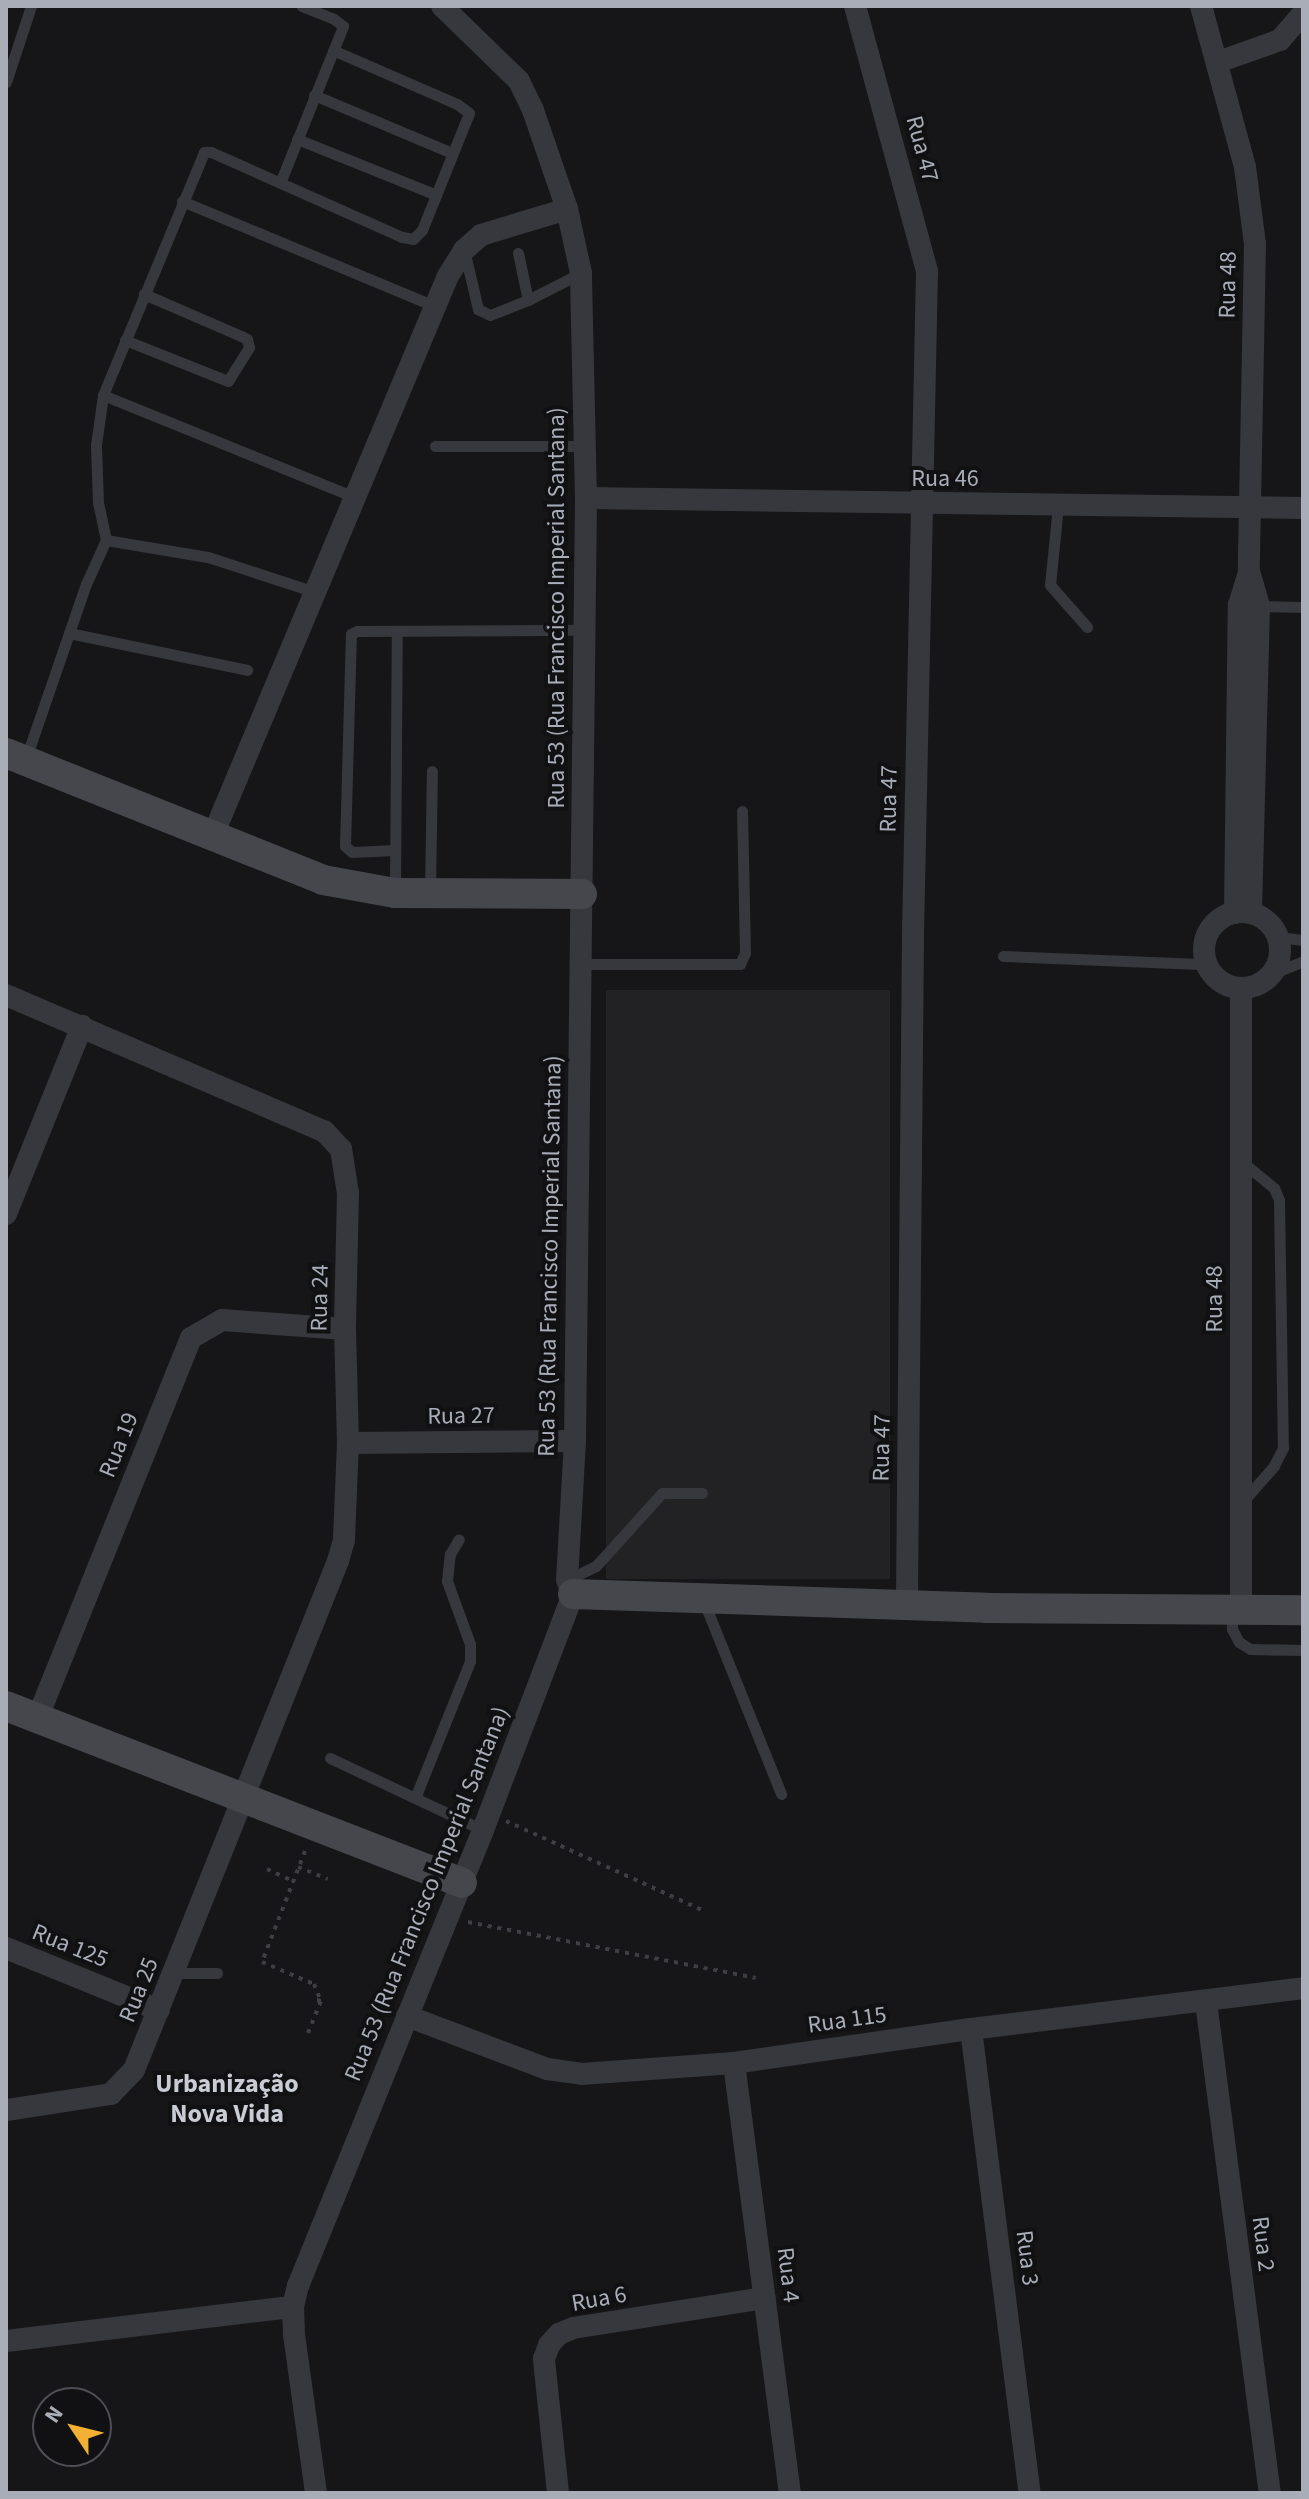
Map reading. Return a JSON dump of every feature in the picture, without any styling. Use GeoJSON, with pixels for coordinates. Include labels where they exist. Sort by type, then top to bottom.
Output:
{"type":"FeatureCollection","features":[{"type":"Feature","properties":{"kind":"street","name":"Rua 53 (Rua Francisco Imperial Santana)"},"geometry":{"type":"LineString","coordinates":[[316,2493],[296,2358],[293,2307],[338,2184],[486,1822],[570,1587],[575,1441],[585,630],[586,446],[581,273],[567,209],[533,110],[519,81],[442,6]]}},
{"type":"Feature","properties":{"kind":"street","name":"Rua 47"},"geometry":{"type":"LineString","coordinates":[[855,6],[927,271],[920,505],[907,1603]]}},
{"type":"Feature","properties":{"kind":"street","name":"Rua 48"},"geometry":{"type":"LineString","coordinates":[[1201,6],[1245,167],[1255,244],[1249,571],[1239,605],[1246,736],[1243,913]]}},
{"type":"Feature","properties":{"kind":"street"},"geometry":{"type":"LineString","coordinates":[[1218,62],[1280,40],[1303,14]]}},
{"type":"Feature","properties":{"kind":"street"},"geometry":{"type":"LineString","coordinates":[[213,835],[434,306],[464,250],[481,235],[567,209]]}},
{"type":"Feature","properties":{"kind":"street","name":"Rua 46"},"geometry":{"type":"LineString","coordinates":[[586,498],[1303,508]]}},
{"type":"Feature","properties":{"kind":"street","name":"Rua 48"},"geometry":{"type":"LineString","coordinates":[[1246,736],[1259,606],[1249,571]]}},
{"type":"Feature","properties":{"kind":"street"},"geometry":{"type":"LineString","coordinates":[[16,757],[323,880],[395,893],[582,894]]}},
{"type":"Feature","properties":{"kind":"street"},"geometry":{"type":"LineString","coordinates":[[1243,913],[1272,926],[1278,937],[1281,949],[1274,973],[1253,988],[1241,989],[1221,983],[1206,964],[1204,944],[1208,933],[1224,917],[1243,913]]}},
{"type":"Feature","properties":{"kind":"street","name":"Rua 48"},"geometry":{"type":"LineString","coordinates":[[1236,1609],[1241,1503],[1241,989]]}},
{"type":"Feature","properties":{"kind":"street","name":"Rua 24"},"geometry":{"type":"LineString","coordinates":[[6,995],[297,1118],[324,1131],[341,1149],[348,1193],[345,1329],[348,1443],[344,1540],[244,1799]]}},
{"type":"Feature","properties":{"kind":"street"},"geometry":{"type":"LineString","coordinates":[[6,1214],[82,1026]]}},
{"type":"Feature","properties":{"kind":"street","name":"Rua 19"},"geometry":{"type":"LineString","coordinates":[[37,1719],[191,1338],[210,1324],[234,1319],[345,1329]]}},
{"type":"Feature","properties":{"kind":"street","name":"Rua 27"},"geometry":{"type":"LineString","coordinates":[[348,1443],[575,1441]]}},
{"type":"Feature","properties":{"kind":"street"},"geometry":{"type":"LineString","coordinates":[[570,1587],[702,1597],[1126,1610],[1303,1610]]}},
{"type":"Feature","properties":{"kind":"street"},"geometry":{"type":"LineString","coordinates":[[6,1706],[462,1883]]}},
{"type":"Feature","properties":{"kind":"street","name":"Rua 25"},"geometry":{"type":"LineString","coordinates":[[6,2110],[111,2094],[134,2070],[244,1799]]}},
{"type":"Feature","properties":{"kind":"street","name":"Rua 125"},"geometry":{"type":"LineString","coordinates":[[6,1948],[159,2010]]}},
{"type":"Feature","properties":{"kind":"street","name":"Rua 115"},"geometry":{"type":"LineString","coordinates":[[407,2016],[547,2069],[570,2072],[734,2063],[971,2029],[1303,1988]]}},
{"type":"Feature","properties":{"kind":"street","name":"Rua 2"},"geometry":{"type":"LineString","coordinates":[[1206,2002],[1270,2493]]}},
{"type":"Feature","properties":{"kind":"street","name":"Rua 3"},"geometry":{"type":"LineString","coordinates":[[971,2029],[1030,2493]]}},
{"type":"Feature","properties":{"kind":"street","name":"Rua 4"},"geometry":{"type":"LineString","coordinates":[[734,2063],[790,2493]]}},
{"type":"Feature","properties":{"kind":"street","name":"Rua 6"},"geometry":{"type":"LineString","coordinates":[[558,2493],[544,2359],[549,2345],[559,2334],[573,2328],[765,2298]]}},
{"type":"Feature","properties":{"kind":"street"},"geometry":{"type":"LineString","coordinates":[[6,2341],[293,2307]]}},
{"type":"Feature","properties":{"kind":"lane"},"geometry":{"type":"LineString","coordinates":[[6,82],[31,6]]}},
{"type":"Feature","properties":{"kind":"lane"},"geometry":{"type":"LineString","coordinates":[[280,183],[342,33],[341,23],[301,6]]}},
{"type":"Feature","properties":{"kind":"lane"},"geometry":{"type":"LineString","coordinates":[[16,757],[106,540],[98,503],[96,445],[103,395],[204,152],[208,151],[413,239],[422,230],[452,153],[470,118],[467,110],[333,50]]}},
{"type":"Feature","properties":{"kind":"lane"},"geometry":{"type":"LineString","coordinates":[[314,95],[452,153]]}},
{"type":"Feature","properties":{"kind":"lane"},"geometry":{"type":"LineString","coordinates":[[297,139],[436,195]]}},
{"type":"Feature","properties":{"kind":"lane"},"geometry":{"type":"LineString","coordinates":[[182,201],[434,306]]}},
{"type":"Feature","properties":{"kind":"lane"},"geometry":{"type":"LineString","coordinates":[[464,250],[476,303],[483,314],[496,314],[581,273]]}},
{"type":"Feature","properties":{"kind":"lane"},"geometry":{"type":"LineString","coordinates":[[518,253],[528,300]]}},
{"type":"Feature","properties":{"kind":"lane"},"geometry":{"type":"LineString","coordinates":[[125,340],[228,381],[249,347],[247,339],[144,294]]}},
{"type":"Feature","properties":{"kind":"lane"},"geometry":{"type":"LineString","coordinates":[[103,395],[354,497]]}},
{"type":"Feature","properties":{"kind":"lane"},"geometry":{"type":"LineString","coordinates":[[435,446],[586,446]]}},
{"type":"Feature","properties":{"kind":"lane"},"geometry":{"type":"LineString","coordinates":[[1058,506],[1050,585],[1087,627]]}},
{"type":"Feature","properties":{"kind":"lane"},"geometry":{"type":"LineString","coordinates":[[106,540],[208,557],[315,592]]}},
{"type":"Feature","properties":{"kind":"lane"},"geometry":{"type":"LineString","coordinates":[[1259,606],[1303,607]]}},
{"type":"Feature","properties":{"kind":"lane"},"geometry":{"type":"LineString","coordinates":[[395,850],[352,852],[345,846],[349,637],[357,631],[585,630]]}},
{"type":"Feature","properties":{"kind":"lane"},"geometry":{"type":"LineString","coordinates":[[395,893],[397,631]]}},
{"type":"Feature","properties":{"kind":"lane"},"geometry":{"type":"LineString","coordinates":[[69,633],[247,670]]}},
{"type":"Feature","properties":{"kind":"lane"},"geometry":{"type":"LineString","coordinates":[[430,893],[432,771]]}},
{"type":"Feature","properties":{"kind":"lane"},"geometry":{"type":"LineString","coordinates":[[580,964],[725,966],[744,960],[742,811]]}},
{"type":"Feature","properties":{"kind":"lane"},"geometry":{"type":"LineString","coordinates":[[1278,937],[1303,940]]}},
{"type":"Feature","properties":{"kind":"lane"},"geometry":{"type":"LineString","coordinates":[[1003,956],[1206,964]]}},
{"type":"Feature","properties":{"kind":"lane"},"geometry":{"type":"LineString","coordinates":[[1274,973],[1303,961]]}},
{"type":"Feature","properties":{"kind":"lane"},"geometry":{"type":"LineString","coordinates":[[1241,1161],[1274,1188],[1279,1200],[1283,1448],[1274,1466],[1241,1503]]}},
{"type":"Feature","properties":{"kind":"lane"},"geometry":{"type":"LineString","coordinates":[[570,1587],[596,1566],[662,1493],[702,1493]]}},
{"type":"Feature","properties":{"kind":"lane"},"geometry":{"type":"LineString","coordinates":[[415,1798],[470,1661],[470,1644],[447,1581],[450,1554],[459,1539]]}},
{"type":"Feature","properties":{"kind":"lane"},"geometry":{"type":"LineString","coordinates":[[702,1597],[781,1794]]}},
{"type":"Feature","properties":{"kind":"lane"},"geometry":{"type":"LineString","coordinates":[[1236,1609],[1232,1629],[1239,1642],[1250,1649],[1303,1650]]}},
{"type":"Feature","properties":{"kind":"lane"},"geometry":{"type":"LineString","coordinates":[[330,1758],[415,1798],[486,1822]]}},
{"type":"Feature","properties":{"kind":"lane"},"geometry":{"type":"LineString","coordinates":[[173,1973],[217,1973]]}},
{"type":"Feature","properties":{"kind":"path"},"geometry":{"type":"LineString","coordinates":[[486,1822],[702,1910]]}},
{"type":"Feature","properties":{"kind":"path"},"geometry":{"type":"LineString","coordinates":[[305,1851],[262,1962],[314,1984],[319,2000],[308,2033]]}},
{"type":"Feature","properties":{"kind":"path"},"geometry":{"type":"LineString","coordinates":[[298,1867],[328,1879]]}},
{"type":"Feature","properties":{"kind":"path"},"geometry":{"type":"LineString","coordinates":[[267,1869],[293,1881]]}},
{"type":"Feature","properties":{"kind":"path"},"geometry":{"type":"LineString","coordinates":[[447,1918],[756,1978]]}},
{"type":"Feature","properties":{"kind":"shaded area"},"geometry":{"type":"Polygon","coordinates":[[[606,990],[890,990],[890,1579],[606,1579],[606,990]]]}},
{"type":"Feature","properties":{"kind":"district","name":"Urbanização Nova Vida"},"geometry":{"type":"Point","coordinates":[227,2099]}}]}
